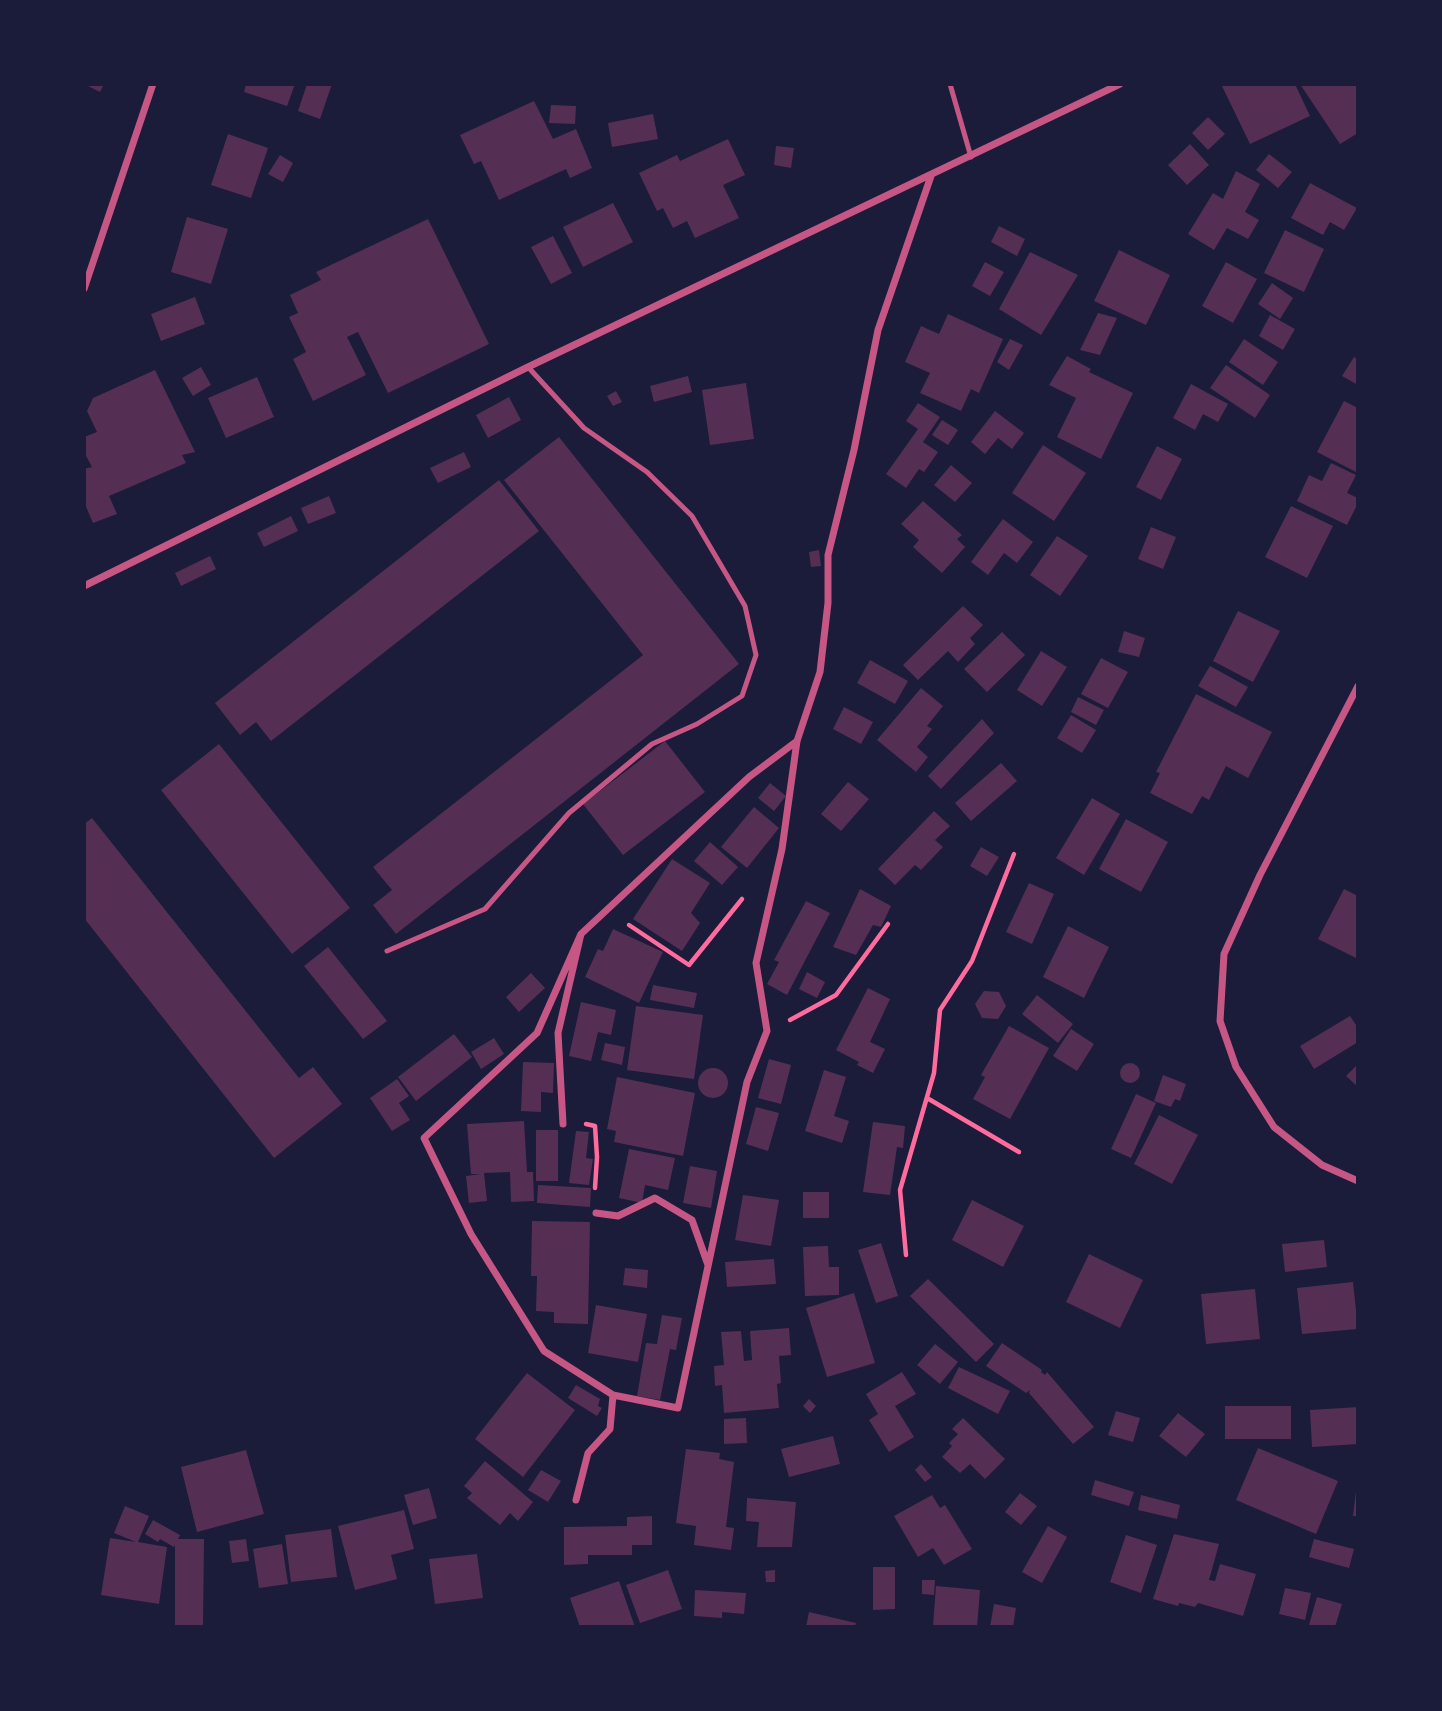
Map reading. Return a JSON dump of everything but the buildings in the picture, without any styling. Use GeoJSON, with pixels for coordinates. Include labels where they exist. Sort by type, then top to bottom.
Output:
{"type":"FeatureCollection","features":[{"type":"Feature","properties":{"kind":"street"},"geometry":{"type":"LineString","coordinates":[[84,289],[153,84]]}},
{"type":"Feature","properties":{"kind":"street"},"geometry":{"type":"LineString","coordinates":[[84,586],[528,368],[1120,84]]}},
{"type":"Feature","properties":{"kind":"street"},"geometry":{"type":"LineString","coordinates":[[797,741],[749,777],[581,934],[537,1033],[424,1138],[471,1234],[544,1351],[613,1395],[678,1408],[747,1082],[767,1031],[755,963],[782,849],[797,741],[820,672],[828,603],[828,555],[854,450],[878,330],[931,176]]}},
{"type":"Feature","properties":{"kind":"street"},"geometry":{"type":"LineString","coordinates":[[1358,686],[1260,875],[1224,954],[1220,1021],[1236,1068],[1273,1127],[1322,1164],[1358,1181]]}},
{"type":"Feature","properties":{"kind":"street"},"geometry":{"type":"LineString","coordinates":[[563,1124],[558,1033],[581,934]]}},
{"type":"Feature","properties":{"kind":"street"},"geometry":{"type":"LineString","coordinates":[[596,1213],[618,1216],[655,1198],[692,1220],[709,1266]]}},
{"type":"Feature","properties":{"kind":"street"},"geometry":{"type":"LineString","coordinates":[[576,1500],[588,1453],[610,1429],[613,1395]]}},
{"type":"Feature","properties":{"kind":"lane"},"geometry":{"type":"LineString","coordinates":[[950,84],[971,157]]}},
{"type":"Feature","properties":{"kind":"lane"},"geometry":{"type":"LineString","coordinates":[[387,951],[485,909],[569,813],[652,744],[697,724],[742,695],[756,654],[745,606],[692,516],[647,472],[584,428],[528,368]]}},
{"type":"Feature","properties":{"kind":"path"},"geometry":{"type":"LineString","coordinates":[[906,1255],[900,1190],[934,1073],[940,1010],[972,961],[1014,855]]}},
{"type":"Feature","properties":{"kind":"path"},"geometry":{"type":"LineString","coordinates":[[607,910],[688,965],[748,891]]}},
{"type":"Feature","properties":{"kind":"path"},"geometry":{"type":"LineString","coordinates":[[767,1031],[836,995],[888,924]]}},
{"type":"Feature","properties":{"kind":"path"},"geometry":{"type":"LineString","coordinates":[[926,1098],[1019,1152]]}},
{"type":"Feature","properties":{"kind":"path"},"geometry":{"type":"LineString","coordinates":[[563,1124],[595,1126],[596,1213]]}}]}
